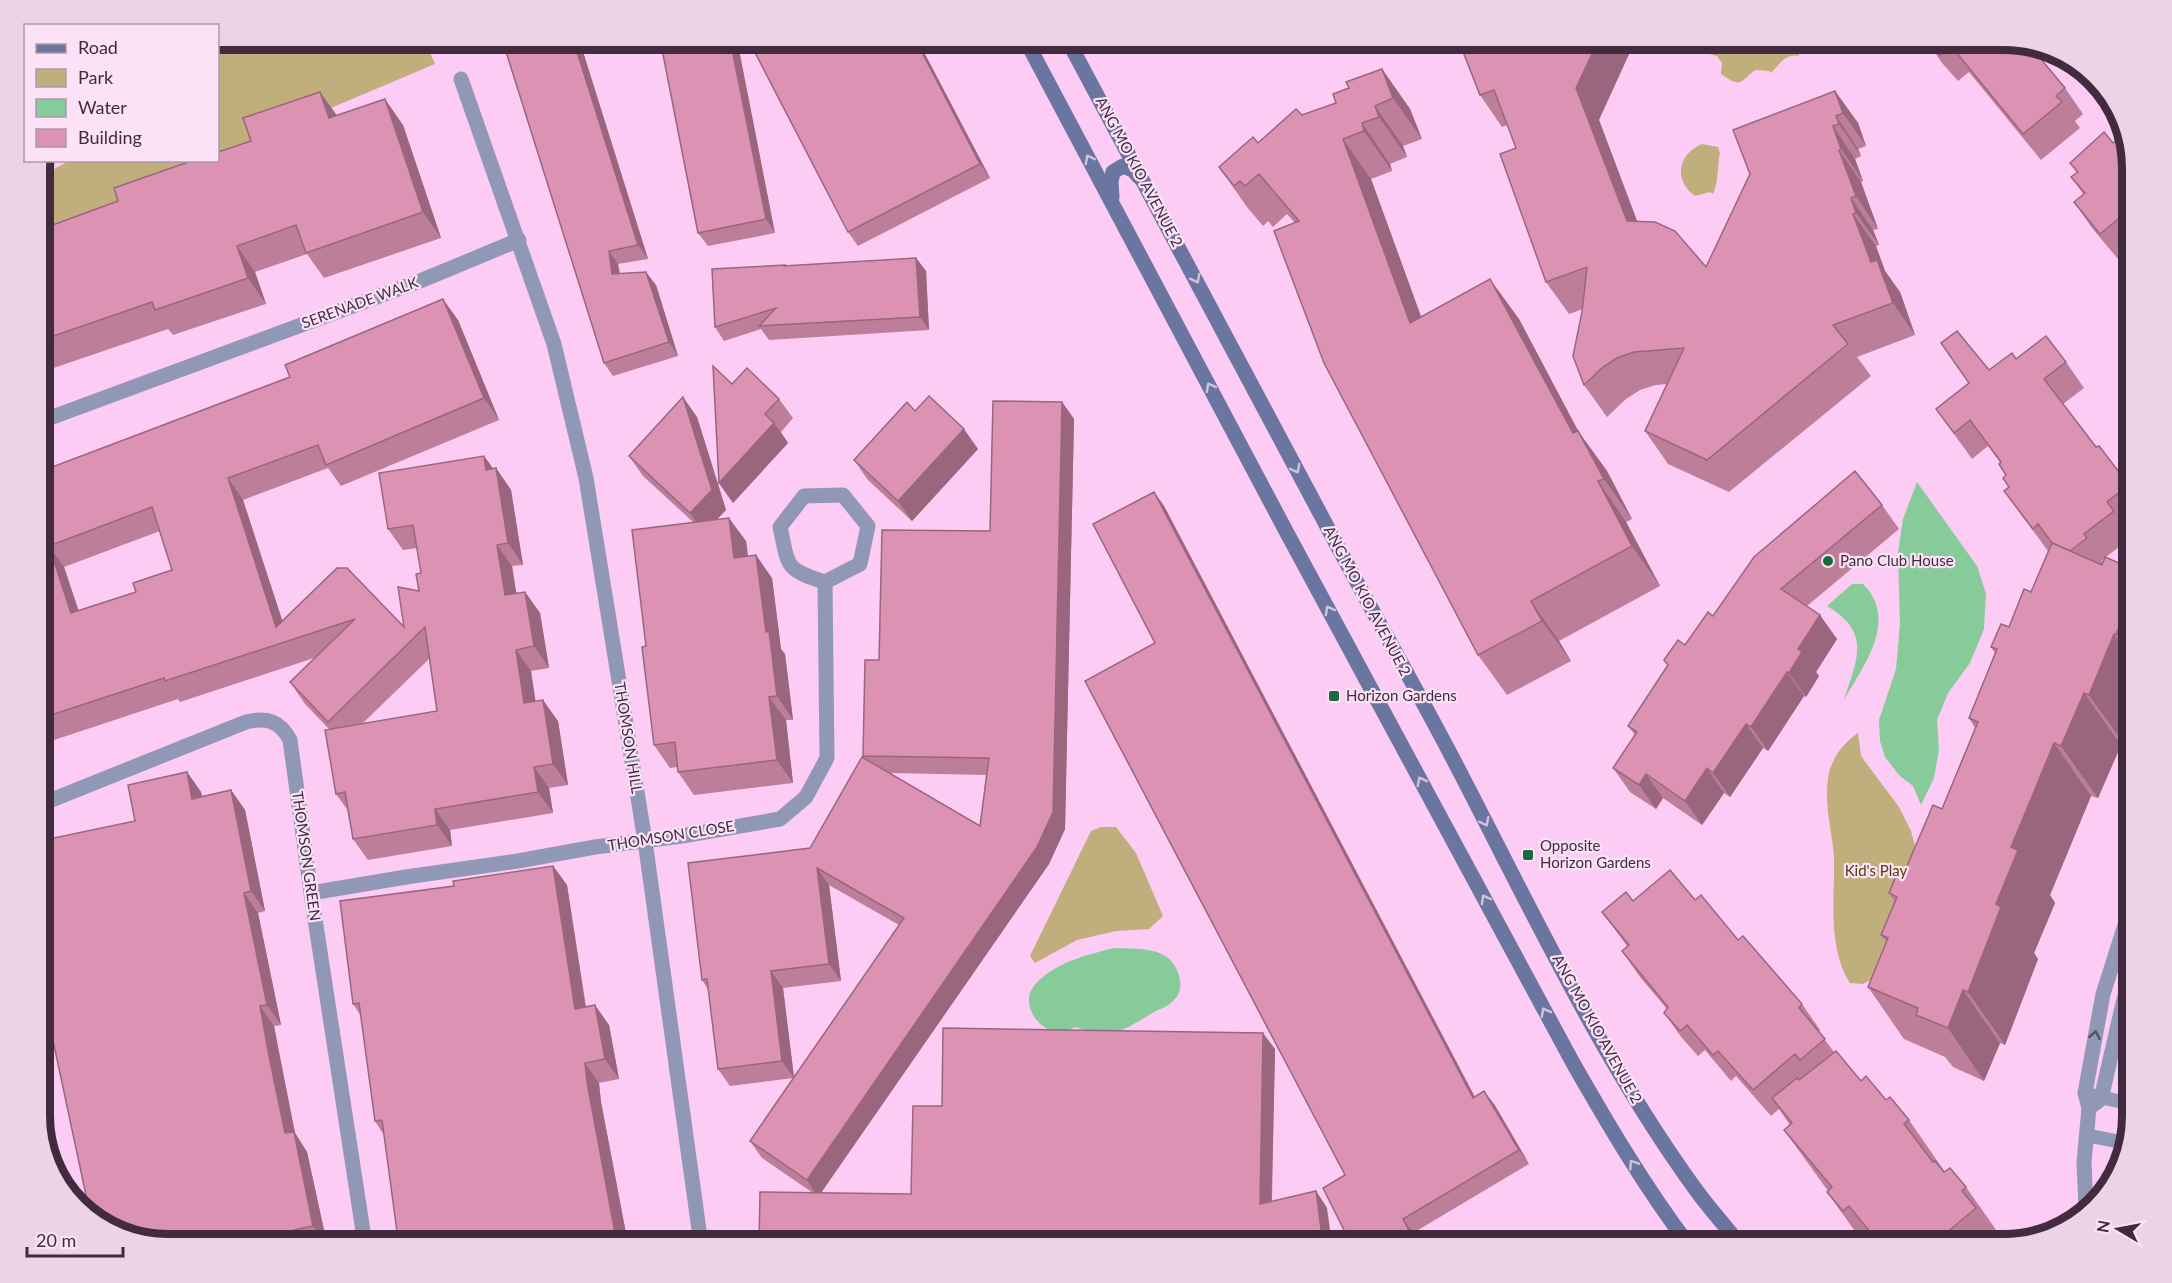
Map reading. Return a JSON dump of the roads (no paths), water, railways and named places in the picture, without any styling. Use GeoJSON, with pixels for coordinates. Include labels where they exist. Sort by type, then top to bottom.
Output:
{"type":"FeatureCollection","features":[{"type":"Feature","properties":{"kind":"main road"},"geometry":{"type":"LineString","coordinates":[[1031,50],[1287,533],[1573,1063],[1618,1142],[1681,1234]]}},
{"type":"Feature","properties":{"kind":"main road","name":"ANG MO KIO AVENUE 2"},"geometry":{"type":"LineString","coordinates":[[1073,50],[1604,1045],[1632,1094],[1697,1191],[1732,1234]]}},
{"type":"Feature","properties":{"kind":"main road"},"geometry":{"type":"LineString","coordinates":[[1113,203],[1111,182],[1113,172],[1123,166],[1133,170],[1147,185]]}},
{"type":"Feature","properties":{"kind":"street"},"geometry":{"type":"LineString","coordinates":[[461,80],[519,240]]}},
{"type":"Feature","properties":{"kind":"street","name":"SERENADE WALK"},"geometry":{"type":"LineString","coordinates":[[50,418],[409,285],[519,240]]}},
{"type":"Feature","properties":{"kind":"street","name":"THOMSON HILL"},"geometry":{"type":"LineString","coordinates":[[519,240],[554,344],[586,478],[645,841],[700,1234]]}},
{"type":"Feature","properties":{"kind":"street"},"geometry":{"type":"LineString","coordinates":[[843,495],[868,526],[860,564],[825,582],[802,575],[789,566],[780,527],[804,496],[843,495]]}},
{"type":"Feature","properties":{"kind":"street","name":"THOMSON CLOSE"},"geometry":{"type":"LineString","coordinates":[[311,893],[780,819],[806,797],[827,758],[825,582]]}},
{"type":"Feature","properties":{"kind":"street","name":"THOMSON GREEN"},"geometry":{"type":"LineString","coordinates":[[50,801],[246,722],[255,720],[274,722],[283,728],[290,741],[363,1234]]}},
{"type":"Feature","properties":{"kind":"street"},"geometry":{"type":"LineString","coordinates":[[2086,1201],[2084,1162],[2086,1135],[2103,994],[2122,934]]}},
{"type":"Feature","properties":{"kind":"street"},"geometry":{"type":"LineString","coordinates":[[2091,1100],[2122,1005]]}},
{"type":"Feature","properties":{"kind":"lane"},"geometry":{"type":"LineString","coordinates":[[2091,1100],[2122,1103]]}},
{"type":"Feature","properties":{"kind":"lane"},"geometry":{"type":"LineString","coordinates":[[2086,1135],[2119,1142]]}},
{"type":"Feature","properties":{"kind":"water"},"geometry":{"type":"Polygon","coordinates":[[[1917,482],[1977,566],[1986,594],[1984,629],[1970,663],[1948,693],[1937,720],[1939,750],[1934,778],[1921,805],[1913,786],[1899,775],[1885,757],[1880,741],[1879,720],[1896,669],[1900,624],[1898,552],[1903,519],[1917,482]]]}},
{"type":"Feature","properties":{"kind":"water"},"geometry":{"type":"Polygon","coordinates":[[[1852,584],[1863,584],[1873,598],[1878,612],[1878,627],[1868,657],[1844,700],[1856,659],[1856,637],[1841,616],[1827,606],[1852,584]]]}},
{"type":"Feature","properties":{"kind":"water"},"geometry":{"type":"Polygon","coordinates":[[[1114,948],[1156,952],[1172,961],[1180,981],[1179,992],[1175,999],[1130,1026],[1114,1032],[1097,1033],[1076,1027],[1056,1032],[1046,1028],[1036,1019],[1030,1006],[1030,992],[1042,978],[1060,966],[1081,957],[1114,948]]]}},
{"type":"Feature","properties":{"kind":"place","name":"Pano Club House"},"geometry":{"type":"Point","coordinates":[1828,561]}},
{"type":"Feature","properties":{"kind":"place","name":"Horizon Gardens"},"geometry":{"type":"Point","coordinates":[1334,696]}},
{"type":"Feature","properties":{"kind":"place","name":"Opposite Horizon Gardens"},"geometry":{"type":"Point","coordinates":[1528,855]}},
{"type":"Feature","properties":{"kind":"park label","name":"Kid's Play"},"geometry":{"type":"Point","coordinates":[1876,871]}}]}
